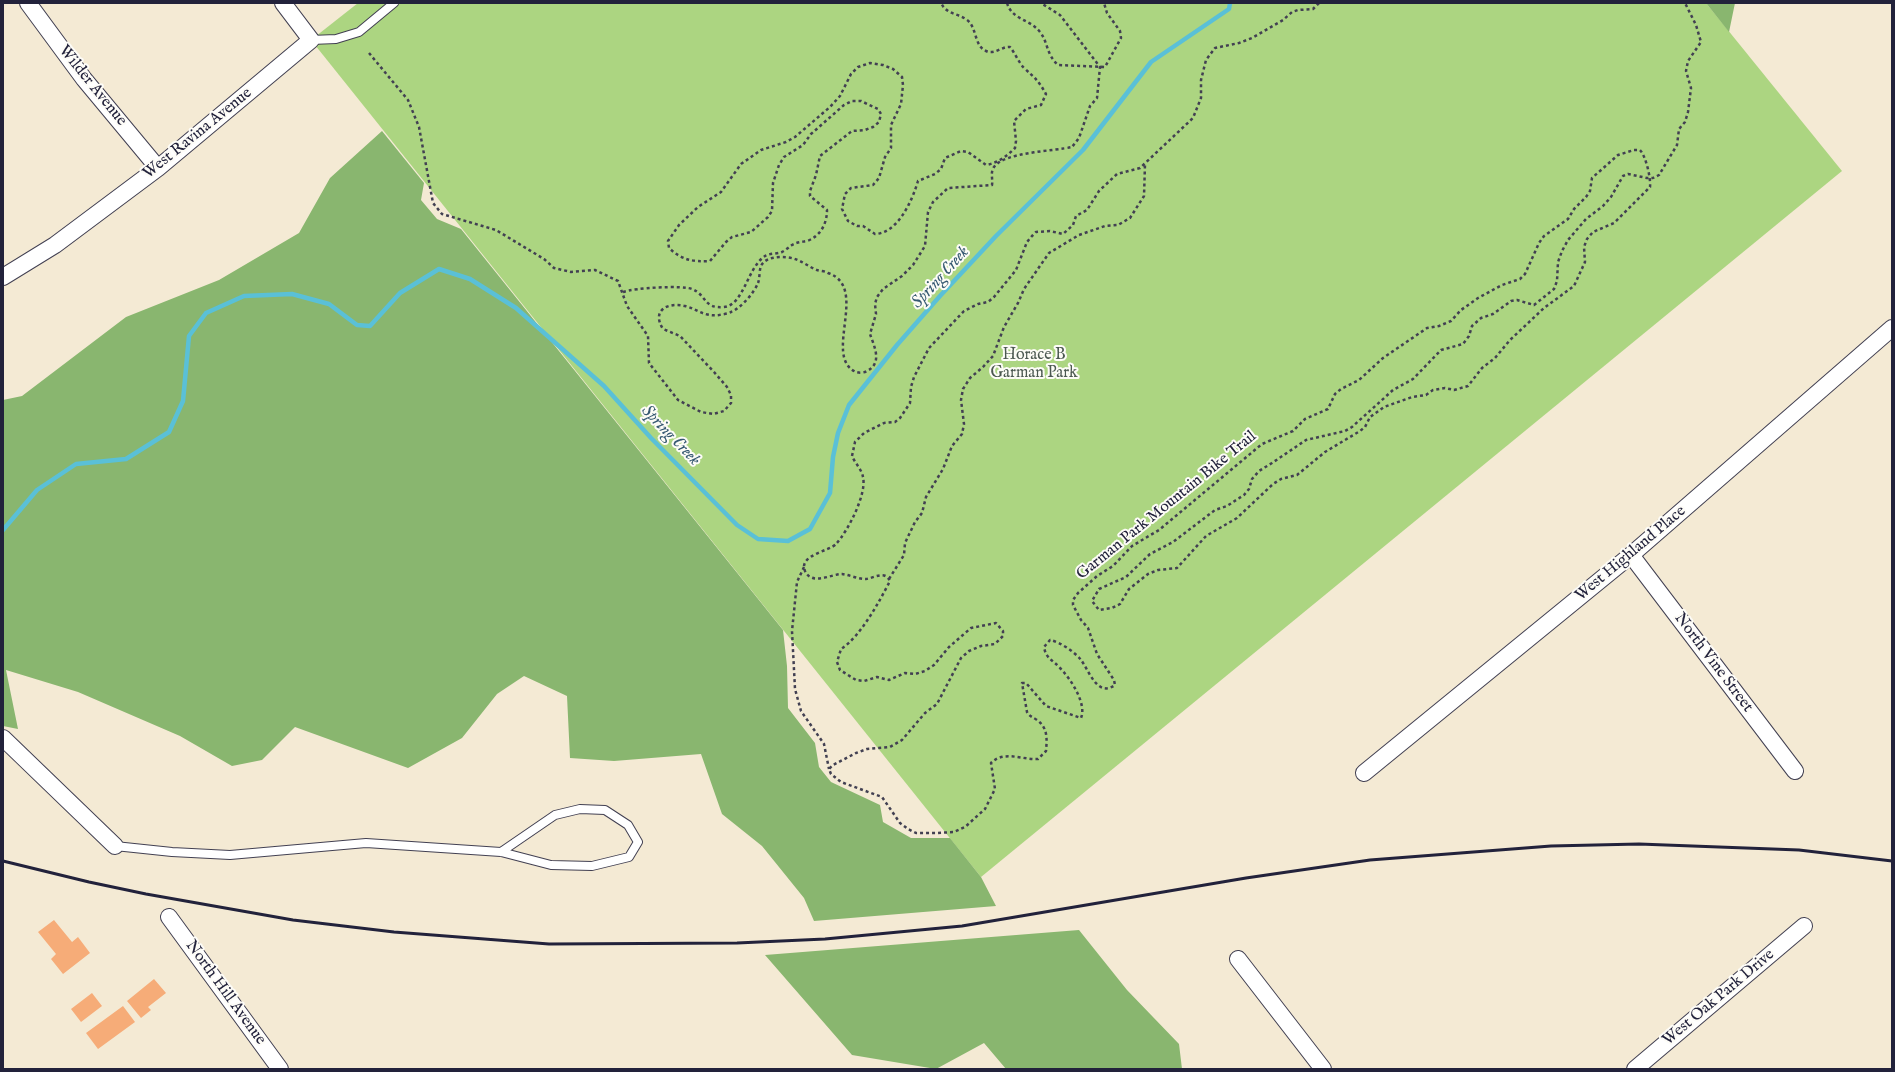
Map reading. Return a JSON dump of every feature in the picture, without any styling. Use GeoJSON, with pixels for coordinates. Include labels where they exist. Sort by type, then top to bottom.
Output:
{"type":"FeatureCollection","features":[{"type":"Feature","properties":{"kind":"street","name":"Wilder Avenue"},"geometry":{"type":"LineString","coordinates":[[28,3],[84,79],[158,168]]}},
{"type":"Feature","properties":{"kind":"street"},"geometry":{"type":"LineString","coordinates":[[283,3],[311,40]]}},
{"type":"Feature","properties":{"kind":"street","name":"West Ravina Avenue"},"geometry":{"type":"LineString","coordinates":[[3,277],[55,245],[158,168],[311,40]]}},
{"type":"Feature","properties":{"kind":"street","name":"West Highland Place"},"geometry":{"type":"LineString","coordinates":[[1364,773],[1632,555],[1892,328]]}},
{"type":"Feature","properties":{"kind":"street","name":"North Vine Street"},"geometry":{"type":"LineString","coordinates":[[1632,555],[1795,771]]}},
{"type":"Feature","properties":{"kind":"street"},"geometry":{"type":"LineString","coordinates":[[3,738],[115,846]]}},
{"type":"Feature","properties":{"kind":"street","name":"North Hill Avenue"},"geometry":{"type":"LineString","coordinates":[[169,917],[280,1069]]}},
{"type":"Feature","properties":{"kind":"street","name":"West Oak Park Drive"},"geometry":{"type":"LineString","coordinates":[[1635,1069],[1804,926]]}},
{"type":"Feature","properties":{"kind":"street"},"geometry":{"type":"LineString","coordinates":[[1238,959],[1323,1069]]}},
{"type":"Feature","properties":{"kind":"lane"},"geometry":{"type":"LineString","coordinates":[[311,40],[336,39],[359,32],[394,3]]}},
{"type":"Feature","properties":{"kind":"lane"},"geometry":{"type":"LineString","coordinates":[[115,846],[172,852],[230,855],[366,843],[501,852],[550,865],[592,866],[629,857],[638,842],[628,825],[604,810],[580,808],[555,814],[501,852]]}},
{"type":"Feature","properties":{"kind":"path"},"geometry":{"type":"LineString","coordinates":[[623,292],[632,289],[684,286],[698,293],[703,301],[710,306],[726,307],[732,305],[740,296],[751,271],[765,256],[782,252],[793,245],[818,235],[827,218],[827,210],[810,196],[810,191],[816,175],[820,156],[852,131],[865,130],[873,127],[879,122],[881,114],[878,109],[861,101],[852,101],[844,105],[811,134],[803,145],[784,157],[779,165],[773,183],[772,211],[768,217],[751,232],[732,237],[710,261],[687,260],[677,256],[669,248],[668,241],[689,215],[721,192],[741,164],[761,150],[786,142],[795,137],[830,107],[840,96],[851,74],[858,67],[870,64],[883,65],[893,69],[902,77],[903,85],[901,104],[891,125],[890,148],[884,158],[878,178],[873,185],[851,188],[845,194],[842,209],[848,221],[857,226],[863,226],[875,234],[889,231],[904,214],[915,192],[918,181],[935,174],[941,169],[944,158],[961,151],[968,152],[986,165],[993,164],[1008,156],[1016,148],[1014,121],[1026,109],[1041,105],[1046,94],[1034,76],[1022,67],[1017,56],[1010,47],[1005,47],[996,52],[987,52],[982,48],[973,27],[967,20],[948,12],[941,3]]}},
{"type":"Feature","properties":{"kind":"path"},"geometry":{"type":"LineString","coordinates":[[1007,3],[1013,14],[1040,32],[1049,55],[1058,65],[1100,67],[1105,66],[1108,62],[1121,38],[1120,31],[1107,13],[1104,3]]}},
{"type":"Feature","properties":{"kind":"path"},"geometry":{"type":"LineString","coordinates":[[369,53],[408,100],[419,127],[433,203],[442,214],[496,230],[544,259],[554,268],[571,272],[595,270],[618,281],[627,306],[648,336],[649,363],[654,371],[671,389],[678,400],[701,412],[713,414],[724,411],[731,403],[731,395],[727,387],[680,336],[663,329],[658,316],[660,310],[665,307],[685,306],[704,314],[717,315],[731,312],[753,292],[758,283],[762,265],[767,260],[776,258],[796,259],[818,270],[837,277],[842,284],[846,296],[846,322],[842,349],[844,359],[856,372],[864,372],[871,369],[877,359],[876,349],[870,334],[876,314],[875,304],[877,296],[883,289],[902,276],[920,255],[925,246],[928,212],[939,195],[948,188],[992,185],[991,173],[995,165],[1004,160],[1035,151],[1072,147],[1079,138],[1090,106],[1097,98],[1100,67],[1060,15],[1041,3]]}},
{"type":"Feature","properties":{"kind":"path"},"geometry":{"type":"LineString","coordinates":[[1145,164],[1144,196],[1130,218],[1118,225],[1105,226],[1079,235],[1049,253],[1024,288],[1018,303],[1004,327],[993,356],[970,378],[963,389],[961,400],[964,424],[962,434],[952,446],[943,469],[926,497],[922,513],[915,522],[905,543],[904,555],[889,579],[882,597],[857,635],[842,649],[838,655],[837,662],[840,670],[852,678],[864,681],[877,678],[889,680],[905,674],[915,674],[925,671],[934,665],[960,636],[971,628],[996,623],[1003,631],[1003,636],[996,644],[981,646],[969,651],[961,658],[938,704],[925,713],[902,740],[890,747],[867,749],[856,753],[829,770],[824,744],[801,711],[795,689],[792,631],[797,582],[804,565],[815,554],[836,545],[855,515],[864,486],[863,476],[852,456],[856,442],[875,427],[900,418],[906,411],[911,396],[911,387],[914,377],[929,348],[964,311],[978,304],[988,302],[994,297],[1016,270],[1027,242],[1036,232],[1050,231],[1063,234],[1066,232],[1073,225],[1076,216],[1087,210],[1100,191],[1117,174],[1140,168],[1187,125],[1196,113],[1201,98],[1201,80],[1203,70],[1206,60],[1215,48],[1252,38],[1283,20],[1292,12],[1313,9],[1319,3]]}},
{"type":"Feature","properties":{"kind":"path"},"geometry":{"type":"LineString","coordinates":[[1649,178],[1659,175],[1663,169],[1677,145],[1678,134],[1685,122],[1688,112],[1690,88],[1686,71],[1692,54],[1701,42],[1696,25],[1685,3]]}},
{"type":"Feature","properties":{"kind":"path","name":"Garman Park Mountain Bike Trail"},"geometry":{"type":"LineString","coordinates":[[829,770],[831,774],[841,782],[882,797],[900,823],[916,833],[954,832],[970,823],[986,809],[991,800],[995,789],[992,763],[995,759],[1002,755],[1038,759],[1046,751],[1046,731],[1044,726],[1029,716],[1022,684],[1026,683],[1043,703],[1051,709],[1069,713],[1079,719],[1083,713],[1080,700],[1066,675],[1045,654],[1044,647],[1046,642],[1052,640],[1073,652],[1081,660],[1093,681],[1097,685],[1108,688],[1115,686],[1114,680],[1097,654],[1088,628],[1080,620],[1073,605],[1078,593],[1097,576],[1113,566],[1132,546],[1159,530],[1262,444],[1293,431],[1305,419],[1328,409],[1335,394],[1368,373],[1383,358],[1427,328],[1439,326],[1451,321],[1461,310],[1478,298],[1502,285],[1520,279],[1544,236],[1568,219],[1574,209],[1590,191],[1592,178],[1618,155],[1634,150],[1640,150],[1646,159],[1649,178],[1650,187],[1646,193],[1635,201],[1614,223],[1593,232],[1587,239],[1584,247],[1585,262],[1574,286],[1544,308],[1510,340],[1495,358],[1482,368],[1468,386],[1454,390],[1445,388],[1433,390],[1426,396],[1412,397],[1384,406],[1370,417],[1365,427],[1330,448],[1297,476],[1281,479],[1273,484],[1237,518],[1206,536],[1193,549],[1184,563],[1177,568],[1158,570],[1148,574],[1129,589],[1120,604],[1112,608],[1099,610],[1094,606],[1092,601],[1099,589],[1126,577],[1150,554],[1173,542],[1215,510],[1227,506],[1244,495],[1249,489],[1252,479],[1259,471],[1306,440],[1346,431],[1352,427],[1393,390],[1413,379],[1441,350],[1463,344],[1469,336],[1472,326],[1481,318],[1492,314],[1511,301],[1517,300],[1534,305],[1538,303],[1542,297],[1554,289],[1557,282],[1558,262],[1562,250],[1568,240],[1586,219],[1603,206],[1611,197],[1624,176],[1628,174],[1649,178]]}},
{"type":"Feature","properties":{"kind":"path"},"geometry":{"type":"LineString","coordinates":[[804,565],[807,574],[817,579],[841,574],[866,579],[880,575],[889,579]]}},
{"type":"Feature","properties":{"kind":"green space","name":"Horace B Garman Park"},"geometry":{"type":"Polygon","coordinates":[[[358,3],[1706,3],[1842,171],[981,877],[311,40],[358,3]]]}},
{"type":"Feature","properties":{"kind":"green space"},"geometry":{"type":"Polygon","coordinates":[[[1706,3],[1735,3],[1729,32],[1706,3]]]}},
{"type":"Feature","properties":{"kind":"green space"},"geometry":{"type":"Polygon","coordinates":[[[382,131],[424,183],[421,200],[437,219],[461,229],[783,630],[787,666],[788,708],[815,743],[819,767],[831,782],[880,805],[883,822],[911,838],[950,838],[981,877],[996,906],[814,921],[804,898],[762,846],[722,814],[701,754],[614,761],[570,758],[567,696],[524,676],[497,694],[462,738],[408,768],[295,727],[262,760],[232,766],[180,736],[78,692],[6,670],[18,729],[3,726],[3,400],[22,396],[126,317],[219,280],[299,233],[330,178],[382,131]]]}},
{"type":"Feature","properties":{"kind":"green space"},"geometry":{"type":"Polygon","coordinates":[[[1079,930],[1127,990],[1179,1044],[1182,1069],[1006,1069],[984,1043],[936,1069],[852,1055],[765,955],[1079,930]]]}},
{"type":"Feature","properties":{"kind":"building"},"geometry":{"type":"Polygon","coordinates":[[[54,920],[72,942],[78,937],[90,953],[63,974],[51,959],[56,954],[38,932],[54,920]]]}},
{"type":"Feature","properties":{"kind":"building"},"geometry":{"type":"Polygon","coordinates":[[[154,979],[166,993],[148,1007],[151,1010],[141,1018],[127,1001],[154,979]]]}},
{"type":"Feature","properties":{"kind":"building"},"geometry":{"type":"Polygon","coordinates":[[[92,993],[102,1006],[81,1022],[71,1009],[92,993]]]}},
{"type":"Feature","properties":{"kind":"building"},"geometry":{"type":"Polygon","coordinates":[[[123,1006],[135,1022],[98,1049],[86,1033],[123,1006]]]}},
{"type":"Feature","properties":{"kind":"waterway","name":"Spring Creek"},"geometry":{"type":"LineString","coordinates":[[3,530],[37,490],[76,464],[126,459],[169,432],[183,401],[189,336],[206,313],[244,296],[292,294],[329,304],[357,325],[370,326],[400,293],[439,269],[470,279],[516,308],[604,386],[651,438],[737,525],[758,539],[788,541],[810,529],[830,493],[833,457],[838,433],[849,405],[897,345],[996,236],[1083,150],[1151,62],[1229,9],[1230,3]]}},
{"type":"Feature","properties":{"kind":"railway"},"geometry":{"type":"LineString","coordinates":[[3,861],[146,894],[293,920],[394,932],[549,944],[737,943],[825,939],[962,926],[1246,878],[1370,860],[1551,846],[1639,844],[1799,850],[1892,861]]}}]}
